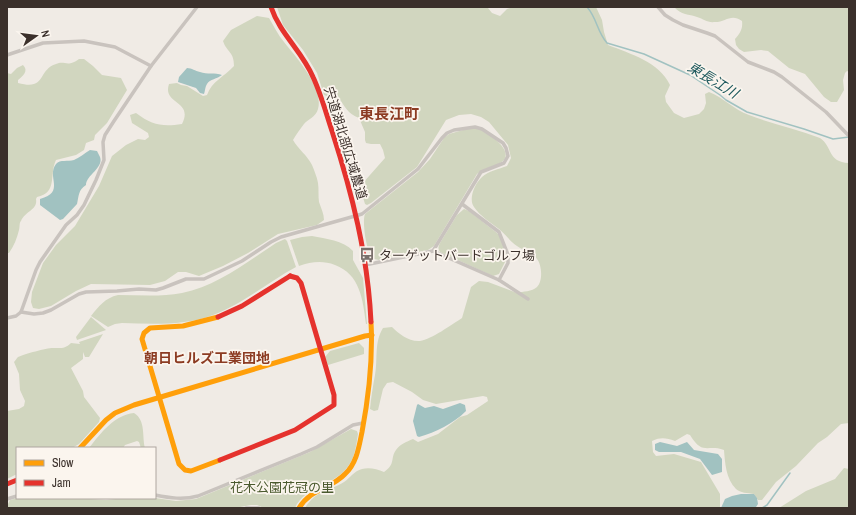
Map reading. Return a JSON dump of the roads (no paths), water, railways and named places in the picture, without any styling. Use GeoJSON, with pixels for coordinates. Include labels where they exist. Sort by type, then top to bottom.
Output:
{"type":"FeatureCollection","features":[{"type":"Feature","properties":{"kind":"street"},"geometry":{"type":"LineString","coordinates":[[7,318],[16,316],[21,312],[40,262],[66,225],[77,215],[84,205],[104,160],[103,142],[105,135],[151,66],[197,7]]}},
{"type":"Feature","properties":{"kind":"street","name":"宍道湖北部広域農道"},"geometry":{"type":"LineString","coordinates":[[271,7],[278,24],[304,58],[313,76],[344,166],[356,215],[365,265],[372,335],[370,373],[363,423],[356,457],[348,472],[338,480],[313,492],[306,498],[299,508]]}},
{"type":"Feature","properties":{"kind":"street"},"geometry":{"type":"LineString","coordinates":[[658,7],[665,15],[673,20],[683,25],[708,33],[748,62],[774,72],[782,77],[826,112],[849,136]]}},
{"type":"Feature","properties":{"kind":"street"},"geometry":{"type":"LineString","coordinates":[[7,55],[43,43],[84,41],[114,47],[151,66]]}},
{"type":"Feature","properties":{"kind":"street"},"geometry":{"type":"LineString","coordinates":[[21,312],[34,314],[43,313],[79,294],[86,292],[116,291],[139,288],[156,290],[186,279],[204,279],[242,261],[281,237],[362,214],[418,169],[447,133],[454,130],[475,127],[482,129],[503,143],[508,156],[504,163],[481,172],[433,251]]}},
{"type":"Feature","properties":{"kind":"street"},"geometry":{"type":"LineString","coordinates":[[462,204],[499,232],[504,242],[508,255],[508,263],[499,280]]}},
{"type":"Feature","properties":{"kind":"street"},"geometry":{"type":"LineString","coordinates":[[365,265],[433,251],[499,280],[528,299]]}},
{"type":"Feature","properties":{"kind":"street"},"geometry":{"type":"LineString","coordinates":[[290,276],[295,277],[300,281],[334,395],[334,405],[295,430],[191,471],[184,470],[179,464],[160,397],[142,339],[142,334],[145,331],[152,328],[184,326],[217,318],[242,306],[290,276]]}},
{"type":"Feature","properties":{"kind":"street"},"geometry":{"type":"LineString","coordinates":[[81,447],[106,420],[115,413],[134,405],[372,335]]}},
{"type":"Feature","properties":{"kind":"street"},"geometry":{"type":"LineString","coordinates":[[156,496],[188,499],[198,496],[317,447],[353,425],[363,423]]}},
{"type":"Feature","properties":{"kind":"street"},"geometry":{"type":"LineString","coordinates":[[246,508],[259,508]]}},
{"type":"Feature","properties":{"kind":"water"},"geometry":{"type":"Polygon","coordinates":[[[187,68],[203,73],[222,75],[208,82],[204,94],[200,93],[196,88],[178,82],[179,77],[187,68]]]}},
{"type":"Feature","properties":{"kind":"water"},"geometry":{"type":"Polygon","coordinates":[[[90,150],[97,151],[101,161],[100,165],[80,191],[77,204],[63,219],[60,220],[40,205],[40,199],[48,196],[54,188],[53,174],[58,162],[74,160],[90,150]]]}},
{"type":"Feature","properties":{"kind":"water"},"geometry":{"type":"Polygon","coordinates":[[[460,403],[465,405],[466,411],[456,420],[432,433],[419,437],[417,436],[413,421],[418,404],[425,408],[434,406],[443,409],[460,403]]]}},
{"type":"Feature","properties":{"kind":"water"},"geometry":{"type":"Polygon","coordinates":[[[660,442],[677,446],[687,442],[694,450],[718,454],[722,459],[722,472],[712,475],[700,459],[681,452],[659,452],[655,450],[655,444],[660,442]]]}},
{"type":"Feature","properties":{"kind":"water"},"geometry":{"type":"Polygon","coordinates":[[[741,494],[754,494],[757,498],[758,504],[756,507],[721,508],[725,499],[741,494]]]}},
{"type":"Feature","properties":{"kind":"waterway","name":"東長江川"},"geometry":{"type":"LineString","coordinates":[[587,7],[607,43],[644,54],[690,75],[726,100],[747,112],[833,139],[849,137]]}},
{"type":"Feature","properties":{"kind":"waterway"},"geometry":{"type":"LineString","coordinates":[[762,508],[767,505],[790,473]]}},
{"type":"Feature","properties":{"kind":"place","name":"ターゲットバードゴルフ場"},"geometry":{"type":"Point","coordinates":[367,255]}},
{"type":"Feature","properties":{"kind":"district","name":"東長江町"},"geometry":{"type":"Point","coordinates":[389,114]}},
{"type":"Feature","properties":{"kind":"district","name":"朝日ヒルズ工業団地"},"geometry":{"type":"Point","coordinates":[207,358]}},
{"type":"Feature","properties":{"kind":"park label","name":"花木公園花冠の里"},"geometry":{"type":"Point","coordinates":[282,487]}}]}
